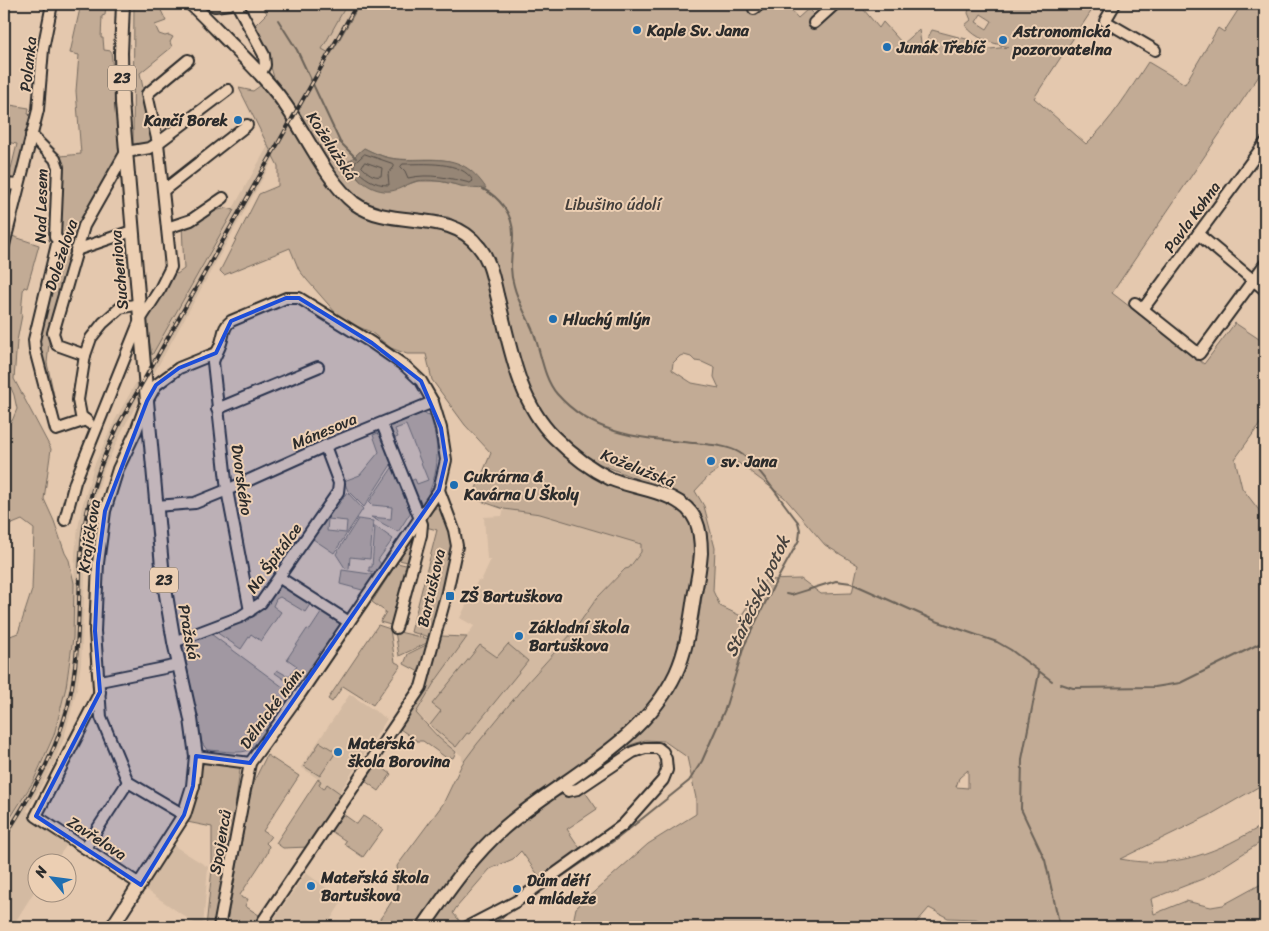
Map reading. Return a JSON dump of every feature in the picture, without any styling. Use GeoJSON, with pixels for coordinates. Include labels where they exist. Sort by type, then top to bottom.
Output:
{"type":"FeatureCollection","features":[{"type":"Feature","properties":{"kind":"main road","name":"Sucheniova"},"geometry":{"type":"LineString","coordinates":[[123,4],[121,53],[126,152],[140,320]]}},
{"type":"Feature","properties":{"kind":"main road","name":"Koželužská"},"geometry":{"type":"LineString","coordinates":[[194,5],[260,74],[287,106],[341,190],[352,201],[368,211],[383,216],[448,225],[466,234],[479,246],[490,267],[514,363],[521,383],[542,422],[554,437],[578,459],[611,479],[657,492],[676,500],[689,511],[696,521],[701,546],[700,562],[686,644],[674,678],[661,697],[631,731],[592,764],[512,821],[476,856],[459,876],[423,927]]}},
{"type":"Feature","properties":{"kind":"main road","name":"Pražská"},"geometry":{"type":"LineString","coordinates":[[112,927],[184,815],[196,774],[196,756],[191,719],[174,642],[163,577],[140,320]]}},
{"type":"Feature","properties":{"kind":"street","name":"Polanka"},"geometry":{"type":"LineString","coordinates":[[4,245],[38,110],[43,49],[52,4]]}},
{"type":"Feature","properties":{"kind":"street"},"geometry":{"type":"LineString","coordinates":[[210,4],[216,6],[230,4]]}},
{"type":"Feature","properties":{"kind":"street"},"geometry":{"type":"LineString","coordinates":[[237,4],[264,55],[265,65],[260,74]]}},
{"type":"Feature","properties":{"kind":"street"},"geometry":{"type":"LineString","coordinates":[[814,23],[835,4]]}},
{"type":"Feature","properties":{"kind":"street"},"geometry":{"type":"LineString","coordinates":[[1115,4],[1105,21],[1155,50]]}},
{"type":"Feature","properties":{"kind":"street"},"geometry":{"type":"LineString","coordinates":[[140,320],[160,289],[171,267],[159,146],[147,94],[188,60]]}},
{"type":"Feature","properties":{"kind":"street"},"geometry":{"type":"LineString","coordinates":[[126,152],[159,146],[228,90]]}},
{"type":"Feature","properties":{"kind":"street"},"geometry":{"type":"LineString","coordinates":[[164,190],[247,125]]}},
{"type":"Feature","properties":{"kind":"street","name":"Nad Lesem"},"geometry":{"type":"LineString","coordinates":[[32,135],[55,159],[58,167],[55,237],[58,240],[34,340],[34,350],[56,430],[86,420]]}},
{"type":"Feature","properties":{"kind":"street","name":"Pavla Kohna"},"geometry":{"type":"LineString","coordinates":[[1253,280],[1202,357],[1139,306],[1198,234],[1265,143]]}},
{"type":"Feature","properties":{"kind":"street","name":"Doleželova"},"geometry":{"type":"LineString","coordinates":[[86,355],[57,345],[53,333],[84,226],[126,152]]}},
{"type":"Feature","properties":{"kind":"street"},"geometry":{"type":"LineString","coordinates":[[4,184],[19,185]]}},
{"type":"Feature","properties":{"kind":"street"},"geometry":{"type":"LineString","coordinates":[[168,228],[191,220],[223,198]]}},
{"type":"Feature","properties":{"kind":"street"},"geometry":{"type":"LineString","coordinates":[[76,250],[132,231]]}},
{"type":"Feature","properties":{"kind":"street"},"geometry":{"type":"LineString","coordinates":[[1198,234],[1265,290]]}},
{"type":"Feature","properties":{"kind":"street"},"geometry":{"type":"LineString","coordinates":[[1253,280],[1265,264]]}},
{"type":"Feature","properties":{"kind":"street"},"geometry":{"type":"LineString","coordinates":[[216,353],[221,344],[226,325],[231,321],[286,298],[298,298],[372,343],[405,366],[421,381],[433,402],[441,428],[446,460],[439,490]]}},
{"type":"Feature","properties":{"kind":"street"},"geometry":{"type":"LineString","coordinates":[[96,428],[81,416],[78,400],[91,338],[103,323],[120,308],[139,304]]}},
{"type":"Feature","properties":{"kind":"street","name":"Sucheniova"},"geometry":{"type":"LineString","coordinates":[[65,520],[75,482],[140,320]]}},
{"type":"Feature","properties":{"kind":"street","name":"Krajíčkova"},"geometry":{"type":"LineString","coordinates":[[128,782],[101,717],[95,631],[97,573],[105,511],[118,469],[136,431],[147,401],[156,386],[179,368],[216,353]]}},
{"type":"Feature","properties":{"kind":"street","name":"Dvorského"},"geometry":{"type":"LineString","coordinates":[[216,353],[213,362],[227,490],[250,611]]}},
{"type":"Feature","properties":{"kind":"street"},"geometry":{"type":"LineString","coordinates":[[217,409],[318,367]]}},
{"type":"Feature","properties":{"kind":"street","name":"Mánesova"},"geometry":{"type":"LineString","coordinates":[[156,506],[195,503],[325,446],[433,402]]}},
{"type":"Feature","properties":{"kind":"street"},"geometry":{"type":"LineString","coordinates":[[382,424],[421,519],[421,534],[396,628]]}},
{"type":"Feature","properties":{"kind":"street","name":"Na Špitálce"},"geometry":{"type":"LineString","coordinates":[[174,642],[240,617],[250,611],[261,602],[280,578],[338,492],[340,483],[325,446]]}},
{"type":"Feature","properties":{"kind":"street","name":"Dělnické nám."},"geometry":{"type":"LineString","coordinates":[[196,756],[250,763],[300,694],[439,490]]}},
{"type":"Feature","properties":{"kind":"street","name":"Bartuškova"},"geometry":{"type":"LineString","coordinates":[[259,927],[334,819],[421,687],[456,546],[454,530],[439,490]]}},
{"type":"Feature","properties":{"kind":"street"},"geometry":{"type":"LineString","coordinates":[[280,578],[349,622]]}},
{"type":"Feature","properties":{"kind":"street"},"geometry":{"type":"LineString","coordinates":[[100,687],[179,666]]}},
{"type":"Feature","properties":{"kind":"street","name":"Zavřelova"},"geometry":{"type":"LineString","coordinates":[[100,687],[36,816],[140,885]]}},
{"type":"Feature","properties":{"kind":"street"},"geometry":{"type":"LineString","coordinates":[[467,927],[517,901],[623,825],[663,780],[667,770],[666,759],[663,752],[658,748],[645,748],[633,752],[578,789],[568,791],[562,785]]}},
{"type":"Feature","properties":{"kind":"street","name":"Spojenců"},"geometry":{"type":"LineString","coordinates":[[219,927],[250,763]]}},
{"type":"Feature","properties":{"kind":"street"},"geometry":{"type":"LineString","coordinates":[[85,848],[128,782],[184,815]]}},
{"type":"Feature","properties":{"kind":"highlighted area"},"geometry":{"type":"Polygon","coordinates":[[[286,298],[299,298],[372,343],[421,381],[441,428],[446,460],[439,490],[250,763],[196,756],[193,786],[184,815],[141,885],[36,816],[100,692],[95,631],[98,563],[105,511],[147,401],[156,385],[179,368],[216,353],[231,321],[286,298]]]}},
{"type":"Feature","properties":{"kind":"shaded area"},"geometry":{"type":"Polygon","coordinates":[[[347,4],[360,4],[124,427],[104,469],[92,509],[86,554],[81,663],[77,689],[64,738],[55,761],[27,811],[71,839],[60,854],[28,854],[28,901],[12,927],[4,927],[4,828],[33,782],[54,735],[71,662],[75,553],[82,507],[94,466],[114,422],[347,4]]]}},
{"type":"Feature","properties":{"kind":"shaded area","name":"Základní škola Bartuškova"},"geometry":{"type":"Polygon","coordinates":[[[504,509],[540,514],[641,544],[641,552],[629,568],[624,569],[597,598],[573,632],[526,684],[462,764],[462,756],[439,738],[430,725],[416,713],[434,683],[474,626],[460,618],[478,580],[481,581],[491,559],[487,559],[484,517],[502,516],[504,509]]]}},
{"type":"Feature","properties":{"kind":"shaded area","name":"Mateřská škola Borovina"},"geometry":{"type":"Polygon","coordinates":[[[350,694],[387,719],[339,793],[327,785],[324,789],[319,785],[321,781],[301,767],[350,694]]]}},
{"type":"Feature","properties":{"kind":"shaded area"},"geometry":{"type":"Polygon","coordinates":[[[171,844],[208,867],[203,927],[200,927],[145,889],[171,844]]]}},
{"type":"Feature","properties":{"kind":"shaded area","name":"Mateřská škola Bartuškova"},"geometry":{"type":"Polygon","coordinates":[[[306,873],[343,900],[326,927],[287,927],[274,919],[306,873]]]}},
{"type":"Feature","properties":{"kind":"green space"},"geometry":{"type":"Polygon","coordinates":[[[81,4],[106,5],[105,15],[102,16],[101,38],[103,38],[104,50],[111,51],[121,151],[71,256],[69,256],[62,281],[65,282],[51,324],[47,363],[58,414],[55,415],[37,349],[59,236],[61,156],[81,154],[76,91],[79,55],[70,53],[81,4]]]}},
{"type":"Feature","properties":{"kind":"green space"},"geometry":{"type":"Polygon","coordinates":[[[134,4],[158,4],[166,21],[155,25],[159,34],[173,37],[170,42],[172,47],[140,73],[150,123],[151,148],[133,149],[134,4]]]}},
{"type":"Feature","properties":{"kind":"green space","name":"Libušino údolí"},"geometry":{"type":"Polygon","coordinates":[[[260,4],[347,4],[322,49],[331,54],[360,4],[748,4],[753,8],[757,4],[785,4],[798,18],[808,9],[815,16],[830,4],[859,4],[879,28],[883,22],[903,44],[919,30],[922,49],[932,30],[970,40],[990,49],[1009,47],[985,40],[969,30],[965,25],[971,20],[968,13],[970,4],[1096,4],[1034,98],[1086,144],[1112,116],[1148,62],[1185,84],[1218,28],[1224,32],[1242,4],[1265,4],[1265,67],[1112,293],[1204,364],[1235,323],[1265,343],[1265,417],[1235,459],[1242,488],[1265,518],[1265,783],[1210,815],[1120,859],[1160,862],[1196,856],[1230,843],[1265,824],[1265,838],[1258,844],[1205,878],[1151,899],[1154,914],[1186,901],[1211,907],[1223,905],[1265,882],[1265,927],[994,927],[976,919],[948,918],[929,908],[910,927],[572,927],[576,908],[648,844],[696,814],[696,798],[687,757],[664,741],[645,740],[622,748],[660,710],[683,669],[692,645],[706,571],[706,536],[701,519],[694,506],[678,496],[598,463],[581,454],[564,441],[546,419],[526,381],[494,265],[484,241],[467,227],[448,217],[394,212],[372,205],[357,197],[340,180],[292,102],[275,81],[265,47],[254,26],[267,13],[260,4]],[[981,14],[976,22],[987,29],[992,21],[981,14]],[[364,148],[345,165],[361,182],[409,184],[418,181],[439,181],[470,188],[471,171],[461,165],[441,160],[390,158],[364,148]],[[680,356],[673,363],[672,370],[692,383],[719,388],[714,377],[715,368],[695,361],[691,357],[680,356]],[[733,459],[708,477],[695,491],[704,506],[715,548],[713,591],[720,606],[741,616],[765,580],[801,579],[821,594],[852,593],[858,565],[825,545],[784,497],[733,459]],[[968,770],[959,778],[956,787],[968,788],[968,770]]]}},
{"type":"Feature","properties":{"kind":"green space"},"geometry":{"type":"Polygon","coordinates":[[[264,83],[350,205],[461,236],[475,248],[484,269],[537,425],[557,449],[575,463],[673,506],[686,514],[691,523],[695,538],[696,570],[689,614],[673,665],[652,703],[615,740],[531,801],[417,927],[374,927],[393,899],[398,876],[397,866],[443,804],[462,764],[477,744],[526,684],[573,632],[597,598],[625,569],[629,568],[641,552],[641,544],[540,514],[504,509],[472,498],[491,453],[465,425],[432,380],[426,354],[407,354],[391,348],[371,332],[342,320],[299,270],[290,248],[224,275],[220,271],[259,194],[278,186],[278,166],[239,88],[253,91],[264,83]]]}},
{"type":"Feature","properties":{"kind":"green space"},"geometry":{"type":"Polygon","coordinates":[[[4,104],[29,108],[28,114],[32,115],[17,182],[8,181],[17,144],[6,142],[4,153],[4,104]]]}},
{"type":"Feature","properties":{"kind":"green space"},"geometry":{"type":"Polygon","coordinates":[[[227,208],[234,210],[152,355],[145,321],[171,271],[177,274],[184,269],[182,225],[194,216],[227,208]]]}},
{"type":"Feature","properties":{"kind":"green space"},"geometry":{"type":"Polygon","coordinates":[[[16,212],[9,235],[39,245],[27,288],[24,287],[23,291],[14,379],[51,449],[44,499],[69,560],[74,583],[73,638],[66,687],[54,735],[33,782],[4,828],[4,637],[18,633],[32,590],[34,529],[22,520],[5,527],[4,534],[4,421],[12,421],[17,409],[14,395],[5,374],[4,218],[16,212]]]}},
{"type":"Feature","properties":{"kind":"green space"},"geometry":{"type":"Polygon","coordinates":[[[423,413],[430,415],[434,428],[437,463],[432,485],[420,508],[408,482],[415,479],[417,484],[428,480],[406,425],[395,429],[398,437],[391,440],[387,427],[423,413]]]}},
{"type":"Feature","properties":{"kind":"green space"},"geometry":{"type":"Polygon","coordinates":[[[383,431],[394,460],[364,507],[348,491],[344,481],[360,475],[379,452],[373,435],[383,431]]]}},
{"type":"Feature","properties":{"kind":"green space"},"geometry":{"type":"Polygon","coordinates":[[[396,462],[414,507],[398,532],[371,517],[391,519],[392,507],[372,505],[369,502],[396,462]]]}},
{"type":"Feature","properties":{"kind":"green space"},"geometry":{"type":"Polygon","coordinates":[[[347,492],[363,509],[334,553],[310,537],[329,509],[337,507],[347,492]],[[328,519],[327,531],[346,533],[347,521],[328,519]]]}},
{"type":"Feature","properties":{"kind":"green space"},"geometry":{"type":"Polygon","coordinates":[[[438,507],[445,510],[452,543],[430,637],[411,632],[437,530],[422,526],[432,510],[438,507]]]}},
{"type":"Feature","properties":{"kind":"green space"},"geometry":{"type":"Polygon","coordinates":[[[358,519],[373,521],[370,559],[350,557],[349,569],[345,568],[336,554],[358,519]]]}},
{"type":"Feature","properties":{"kind":"green space"},"geometry":{"type":"Polygon","coordinates":[[[375,526],[393,539],[378,560],[383,567],[379,573],[369,571],[369,567],[372,567],[375,526]]]}},
{"type":"Feature","properties":{"kind":"green space"},"geometry":{"type":"Polygon","coordinates":[[[418,531],[412,563],[399,560],[418,531]]]}},
{"type":"Feature","properties":{"kind":"green space"},"geometry":{"type":"Polygon","coordinates":[[[397,563],[410,566],[394,626],[380,622],[386,612],[372,602],[397,563]]]}},
{"type":"Feature","properties":{"kind":"green space"},"geometry":{"type":"Polygon","coordinates":[[[342,570],[377,575],[366,591],[340,584],[342,570]]]}},
{"type":"Feature","properties":{"kind":"green space"},"geometry":{"type":"Polygon","coordinates":[[[282,583],[313,600],[305,612],[280,597],[276,599],[273,606],[281,612],[261,641],[251,634],[241,649],[216,632],[257,615],[256,612],[282,583]]]}},
{"type":"Feature","properties":{"kind":"green space"},"geometry":{"type":"Polygon","coordinates":[[[325,607],[341,618],[342,624],[298,689],[275,673],[277,670],[289,677],[297,666],[287,659],[307,629],[310,630],[325,607]]]}},
{"type":"Feature","properties":{"kind":"green space"},"geometry":{"type":"Polygon","coordinates":[[[378,625],[390,629],[395,662],[401,665],[373,705],[343,686],[332,702],[328,699],[378,625]]]}},
{"type":"Feature","properties":{"kind":"green space"},"geometry":{"type":"Polygon","coordinates":[[[395,631],[429,639],[429,642],[399,656],[395,631]]]}},
{"type":"Feature","properties":{"kind":"green space"},"geometry":{"type":"Polygon","coordinates":[[[211,634],[291,693],[263,735],[246,751],[207,750],[202,743],[183,646],[211,634]]]}},
{"type":"Feature","properties":{"kind":"green space"},"geometry":{"type":"Polygon","coordinates":[[[440,636],[467,637],[434,683],[416,713],[439,738],[456,752],[453,758],[450,757],[448,759],[423,741],[417,741],[400,729],[424,691],[440,636]]]}},
{"type":"Feature","properties":{"kind":"green space"},"geometry":{"type":"Polygon","coordinates":[[[428,644],[421,673],[404,664],[408,654],[428,644]]]}},
{"type":"Feature","properties":{"kind":"green space"},"geometry":{"type":"Polygon","coordinates":[[[508,644],[528,661],[469,734],[467,733],[456,747],[430,725],[441,711],[432,704],[480,645],[497,657],[508,644]]]}},
{"type":"Feature","properties":{"kind":"green space"},"geometry":{"type":"Polygon","coordinates":[[[320,742],[336,752],[320,776],[304,766],[320,742]]]}},
{"type":"Feature","properties":{"kind":"green space"},"geometry":{"type":"Polygon","coordinates":[[[267,755],[299,776],[263,831],[271,836],[266,843],[269,846],[267,854],[240,895],[242,898],[248,899],[245,906],[262,917],[255,927],[226,927],[250,796],[255,779],[267,755]]]}},
{"type":"Feature","properties":{"kind":"green space"},"geometry":{"type":"Polygon","coordinates":[[[210,761],[235,764],[240,769],[234,817],[214,927],[206,927],[212,869],[212,827],[187,822],[202,767],[204,763],[210,761]]]}},
{"type":"Feature","properties":{"kind":"green space"},"geometry":{"type":"Polygon","coordinates":[[[377,764],[391,774],[379,791],[365,781],[377,764]]]}},
{"type":"Feature","properties":{"kind":"green space"},"geometry":{"type":"Polygon","coordinates":[[[318,779],[321,781],[319,785],[324,789],[327,784],[344,796],[309,847],[283,848],[276,843],[318,779]]]}},
{"type":"Feature","properties":{"kind":"green space"},"geometry":{"type":"Polygon","coordinates":[[[583,789],[597,809],[567,829],[581,850],[541,879],[521,851],[513,859],[490,869],[456,908],[453,913],[463,927],[429,927],[455,887],[508,831],[557,795],[583,789]]]}},
{"type":"Feature","properties":{"kind":"green space"},"geometry":{"type":"Polygon","coordinates":[[[343,814],[357,824],[363,816],[383,829],[363,857],[344,844],[346,841],[331,831],[343,814]]]}},
{"type":"Feature","properties":{"kind":"water"},"geometry":{"type":"Polygon","coordinates":[[[364,148],[390,158],[454,162],[465,167],[475,175],[486,188],[480,189],[426,180],[414,182],[391,191],[377,190],[365,184],[345,165],[364,148]]]}},
{"type":"Feature","properties":{"kind":"waterway","name":"Stařečský potok"},"geometry":{"type":"LineString","coordinates":[[278,20],[297,50],[340,142],[356,158]]}},
{"type":"Feature","properties":{"kind":"waterway","name":"Stařečský potok"},"geometry":{"type":"LineString","coordinates":[[483,189],[500,201],[511,220],[513,234],[512,279],[536,339],[548,380],[557,394],[587,419],[621,433],[639,437],[730,448],[740,453],[747,458],[770,485],[798,522],[800,530],[799,540],[744,646],[725,709],[702,761],[689,781],[618,838],[488,927]]}},
{"type":"Feature","properties":{"kind":"waterway"},"geometry":{"type":"LineString","coordinates":[[786,594],[791,595],[836,581],[851,583],[936,621],[997,642],[1011,650],[1052,681]]}},
{"type":"Feature","properties":{"kind":"waterway"},"geometry":{"type":"LineString","coordinates":[[1061,684],[1073,688],[1155,687],[1180,683],[1265,641]]}},
{"type":"Feature","properties":{"kind":"waterway"},"geometry":{"type":"LineString","coordinates":[[1039,673],[1022,759],[1021,809],[1045,860],[1060,927]]}},
{"type":"Feature","properties":{"kind":"railway"},"geometry":{"type":"LineString","coordinates":[[4,838],[46,766],[67,708],[75,671],[80,572],[85,521],[93,488],[105,456],[119,424],[357,4]]}},
{"type":"Feature","properties":{"kind":"place","name":"Kaple Sv. Jana"},"geometry":{"type":"Point","coordinates":[637,30]}},
{"type":"Feature","properties":{"kind":"place","name":"Astronomická pozorovatelna"},"geometry":{"type":"Point","coordinates":[1003,40]}},
{"type":"Feature","properties":{"kind":"place","name":"Junák Třebíč"},"geometry":{"type":"Point","coordinates":[887,47]}},
{"type":"Feature","properties":{"kind":"place","name":"Kančí Borek"},"geometry":{"type":"Point","coordinates":[238,120]}},
{"type":"Feature","properties":{"kind":"place","name":"Hluchý mlýn"},"geometry":{"type":"Point","coordinates":[553,319]}},
{"type":"Feature","properties":{"kind":"place","name":"sv. Jana"},"geometry":{"type":"Point","coordinates":[711,461]}},
{"type":"Feature","properties":{"kind":"place","name":"Cukrárna & Kavárna U Školy"},"geometry":{"type":"Point","coordinates":[454,485]}},
{"type":"Feature","properties":{"kind":"place","name":"ZŠ Bartuškova"},"geometry":{"type":"Point","coordinates":[450,596]}},
{"type":"Feature","properties":{"kind":"place","name":"Základní škola Bartuškova"},"geometry":{"type":"Point","coordinates":[519,636]}},
{"type":"Feature","properties":{"kind":"place","name":"Mateřská škola Borovina"},"geometry":{"type":"Point","coordinates":[338,752]}},
{"type":"Feature","properties":{"kind":"place","name":"Mateřská škola Bartuškova"},"geometry":{"type":"Point","coordinates":[311,886]}},
{"type":"Feature","properties":{"kind":"place","name":"Dům dětí a mládeže"},"geometry":{"type":"Point","coordinates":[517,889]}}]}
